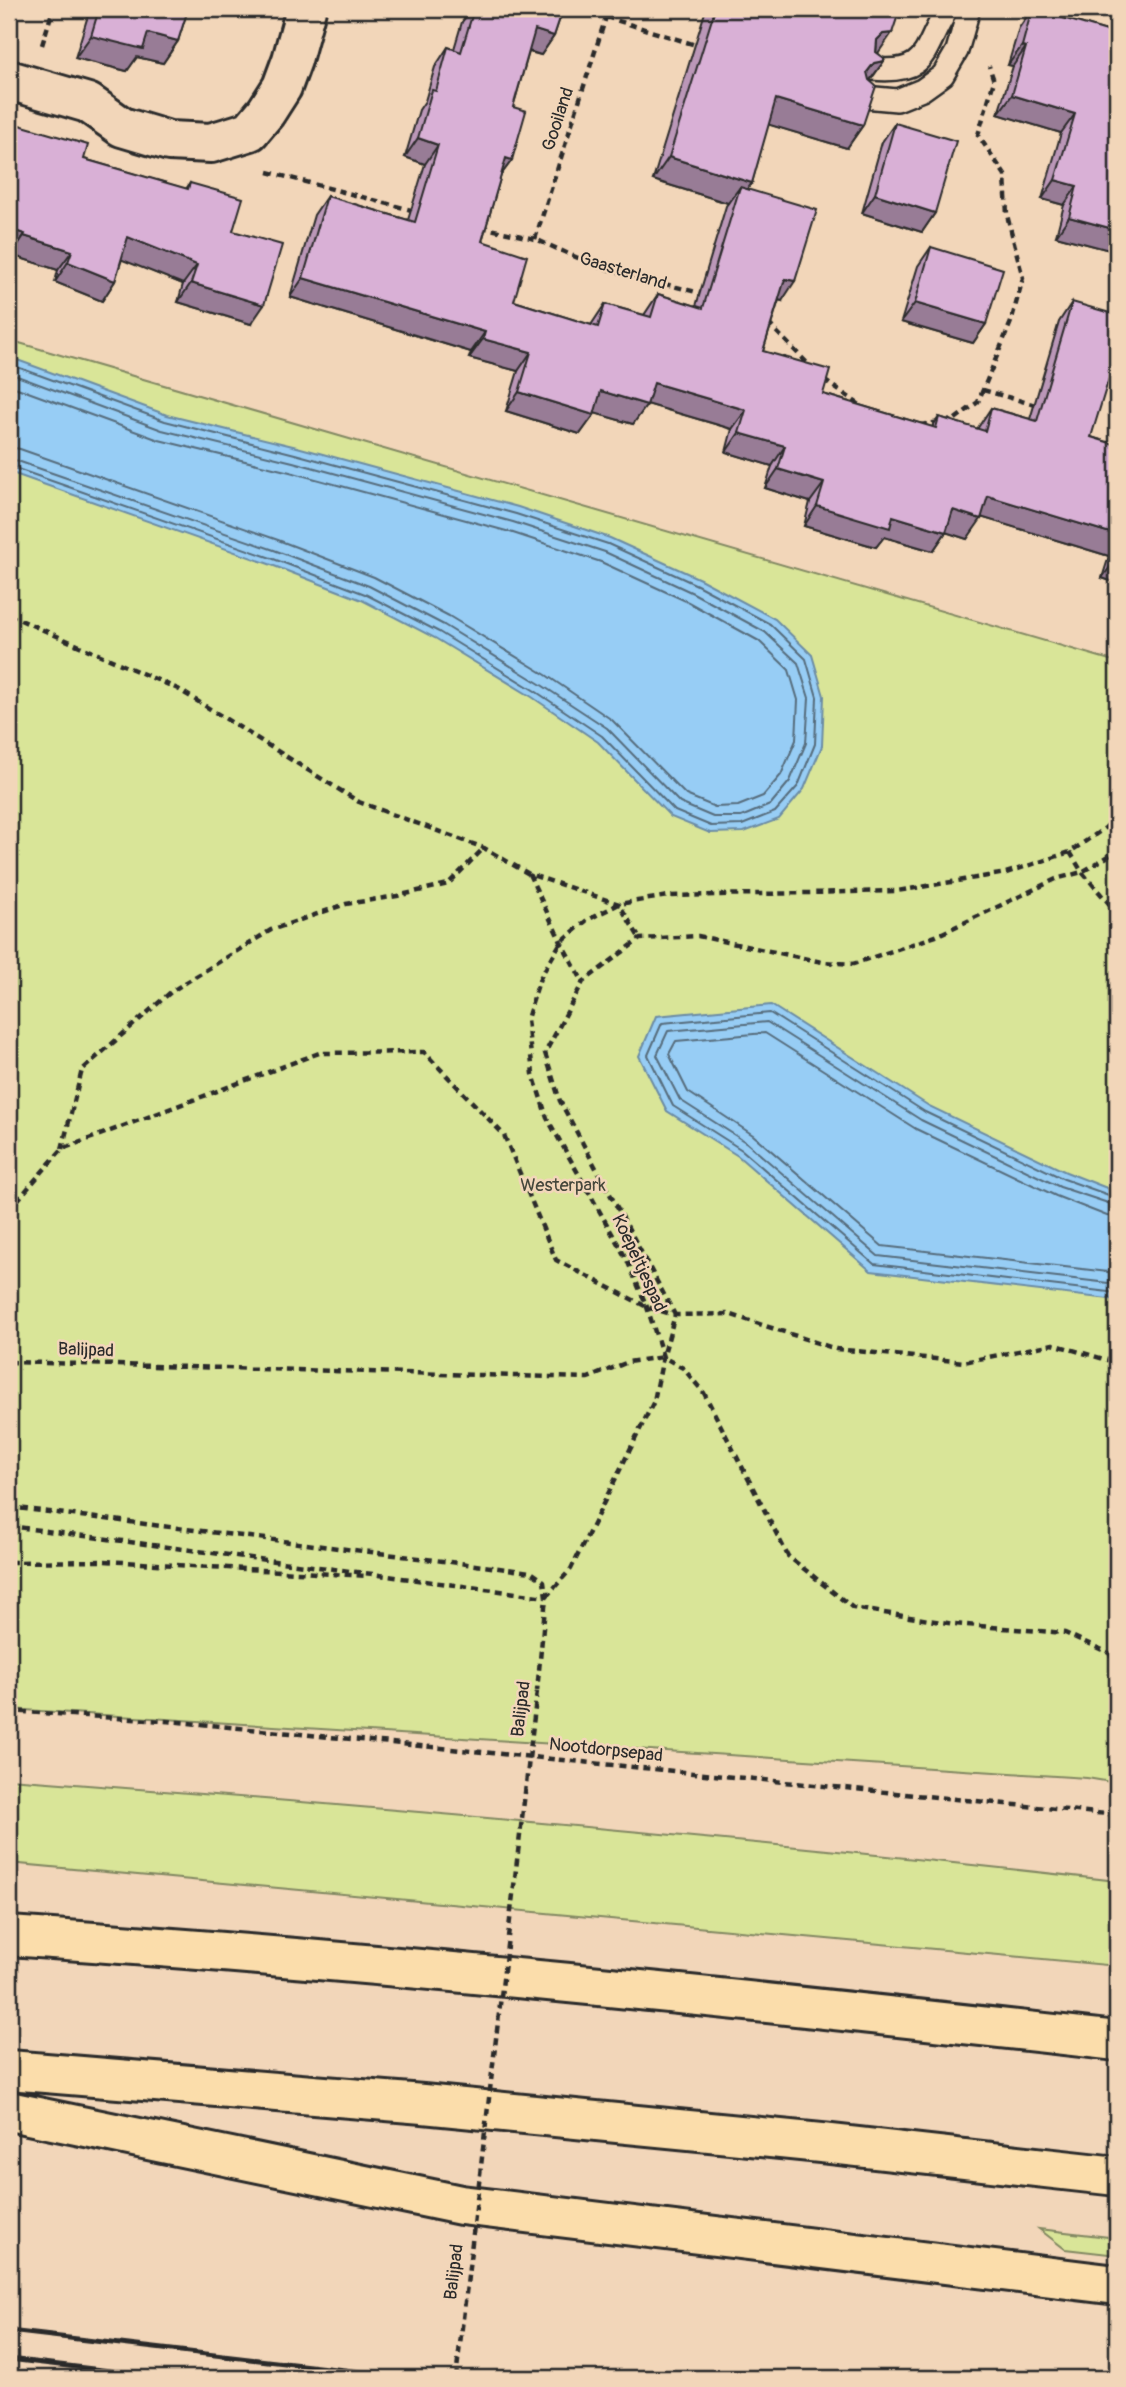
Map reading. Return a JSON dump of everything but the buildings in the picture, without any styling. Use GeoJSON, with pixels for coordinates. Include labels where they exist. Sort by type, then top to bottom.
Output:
{"type":"FeatureCollection","features":[{"type":"Feature","properties":{"kind":"highway"},"geometry":{"type":"LineString","coordinates":[[9,1936],[218,1952],[620,1989],[1117,2041]]}},
{"type":"Feature","properties":{"kind":"highway"},"geometry":{"type":"LineString","coordinates":[[9,2070],[423,2104],[1117,2176]]}},
{"type":"Feature","properties":{"kind":"highway"},"geometry":{"type":"LineString","coordinates":[[9,2111],[461,2205],[1117,2285]]}},
{"type":"Feature","properties":{"kind":"street"},"geometry":{"type":"LineString","coordinates":[[9,80],[88,103],[122,127],[169,141],[211,143],[250,131],[266,112],[282,87],[306,9]]}},
{"type":"Feature","properties":{"kind":"lane"},"geometry":{"type":"LineString","coordinates":[[872,69],[900,71],[921,59],[948,9]]}},
{"type":"Feature","properties":{"kind":"lane"},"geometry":{"type":"LineString","coordinates":[[864,97],[897,100],[922,90],[943,75],[957,51],[969,9]]}},
{"type":"Feature","properties":{"kind":"path"},"geometry":{"type":"LineString","coordinates":[[46,30],[52,9]]}},
{"type":"Feature","properties":{"kind":"path","name":"Gooiland"},"geometry":{"type":"LineString","coordinates":[[534,239],[606,16],[613,9]]}},
{"type":"Feature","properties":{"kind":"path"},"geometry":{"type":"LineString","coordinates":[[606,16],[698,47],[708,42]]}},
{"type":"Feature","properties":{"kind":"path"},"geometry":{"type":"LineString","coordinates":[[915,426],[954,419],[978,402],[1011,323],[1023,278],[1007,215],[1005,175],[978,135],[994,81],[986,57]]}},
{"type":"Feature","properties":{"kind":"path"},"geometry":{"type":"LineString","coordinates":[[233,136],[248,160],[273,174],[418,212]]}},
{"type":"Feature","properties":{"kind":"path","name":"Gaasterland"},"geometry":{"type":"LineString","coordinates":[[470,225],[534,239],[596,266],[712,297]]}},
{"type":"Feature","properties":{"kind":"path"},"geometry":{"type":"LineString","coordinates":[[760,315],[823,379],[872,414]]}},
{"type":"Feature","properties":{"kind":"path"},"geometry":{"type":"LineString","coordinates":[[983,390],[1048,408]]}},
{"type":"Feature","properties":{"kind":"path"},"geometry":{"type":"LineString","coordinates":[[9,615],[178,689],[359,802],[484,848],[528,874],[619,904],[640,939]]}},
{"type":"Feature","properties":{"kind":"path","name":"Koepeltjespad"},"geometry":{"type":"LineString","coordinates":[[663,1357],[647,1307],[627,1260],[547,1118],[533,1074],[527,1019],[540,978],[561,942],[587,920],[619,904],[668,896],[897,891],[1006,873],[1070,852],[1105,828],[1117,816]]}},
{"type":"Feature","properties":{"kind":"path"},"geometry":{"type":"LineString","coordinates":[[9,1210],[62,1149],[82,1070],[172,991],[271,930],[346,904],[448,884],[484,848]]}},
{"type":"Feature","properties":{"kind":"path"},"geometry":{"type":"LineString","coordinates":[[546,1597],[571,1569],[654,1401],[675,1315],[560,1101],[544,1053],[583,982],[640,939],[698,936],[822,962],[853,964],[936,936],[1056,879],[1082,872],[1117,850]]}},
{"type":"Feature","properties":{"kind":"path"},"geometry":{"type":"LineString","coordinates":[[1070,852],[1082,872],[1117,914]]}},
{"type":"Feature","properties":{"kind":"path"},"geometry":{"type":"LineString","coordinates":[[528,874],[583,982]]}},
{"type":"Feature","properties":{"kind":"path"},"geometry":{"type":"LineString","coordinates":[[62,1149],[320,1053],[424,1052],[504,1135],[556,1260],[647,1307],[675,1315],[729,1314],[836,1349],[964,1362],[1053,1344],[1107,1360],[1117,1358]]}},
{"type":"Feature","properties":{"kind":"path"},"geometry":{"type":"LineString","coordinates":[[663,1357],[683,1368],[704,1393],[788,1556],[853,1608],[954,1624],[1065,1633],[1109,1653],[1117,1662]]}},
{"type":"Feature","properties":{"kind":"path","name":"Balijpad"},"geometry":{"type":"LineString","coordinates":[[9,1362],[588,1378],[628,1362],[663,1357]]}},
{"type":"Feature","properties":{"kind":"path"},"geometry":{"type":"LineString","coordinates":[[9,1507],[531,1572],[544,1581],[546,1597]]}},
{"type":"Feature","properties":{"kind":"path"},"geometry":{"type":"LineString","coordinates":[[9,1526],[546,1597]]}},
{"type":"Feature","properties":{"kind":"path"},"geometry":{"type":"LineString","coordinates":[[9,1562],[105,1562],[404,1578]]}},
{"type":"Feature","properties":{"kind":"path","name":"Balijpad"},"geometry":{"type":"LineString","coordinates":[[456,2378],[546,1597]]}},
{"type":"Feature","properties":{"kind":"path","name":"Nootdorpsepad"},"geometry":{"type":"LineString","coordinates":[[9,1711],[179,1722],[1117,1815]]}},
{"type":"Feature","properties":{"kind":"green space","name":"Westerpark"},"geometry":{"type":"Polygon","coordinates":[[[9,340],[1117,662],[1117,1783],[1087,1778],[9,1709],[9,340]]]}},
{"type":"Feature","properties":{"kind":"green space"},"geometry":{"type":"Polygon","coordinates":[[[9,1779],[564,1825],[1117,1881],[1117,1966],[9,1863],[9,1779]]]}},
{"type":"Feature","properties":{"kind":"green space"},"geometry":{"type":"Polygon","coordinates":[[[1039,2229],[1117,2238],[1117,2255],[1065,2249],[1039,2229]]]}},
{"type":"Feature","properties":{"kind":"water"},"geometry":{"type":"Polygon","coordinates":[[[9,357],[167,415],[518,507],[610,538],[700,579],[775,619],[812,655],[824,696],[822,746],[804,789],[779,819],[744,832],[710,833],[671,817],[598,742],[532,697],[435,638],[362,600],[269,564],[9,472],[9,357]]]}},
{"type":"Feature","properties":{"kind":"water"},"geometry":{"type":"Polygon","coordinates":[[[771,1005],[929,1106],[1066,1172],[1117,1192],[1117,1300],[871,1271],[738,1156],[667,1111],[639,1056],[656,1016],[771,1005]]]}},
{"type":"Feature","properties":{"kind":"railway"},"geometry":{"type":"LineString","coordinates":[[9,2331],[413,2378]]}},
{"type":"Feature","properties":{"kind":"railway"},"geometry":{"type":"LineString","coordinates":[[9,2359],[169,2378]]}}]}
